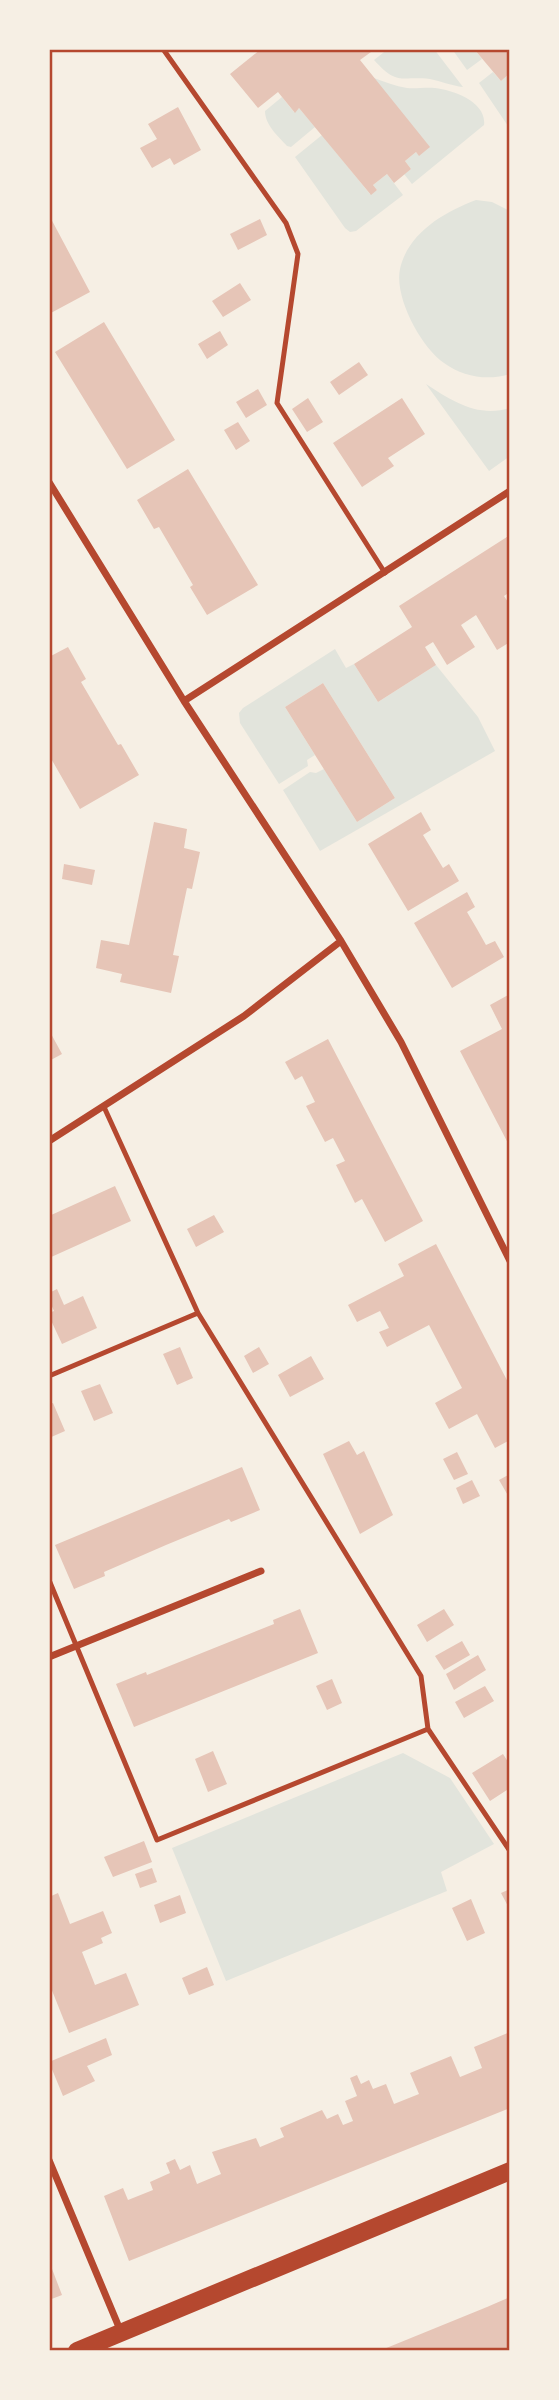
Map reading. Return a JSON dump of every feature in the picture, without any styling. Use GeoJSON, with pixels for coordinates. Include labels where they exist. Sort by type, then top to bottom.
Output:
{"type":"FeatureCollection","features":[{"type":"Feature","properties":{"kind":"main road"},"geometry":{"type":"LineString","coordinates":[[77,2351],[510,2171]]}},
{"type":"Feature","properties":{"kind":"street"},"geometry":{"type":"LineString","coordinates":[[49,482],[184,701],[341,941],[401,1042],[510,1261]]}},
{"type":"Feature","properties":{"kind":"street"},"geometry":{"type":"LineString","coordinates":[[184,701],[510,491]]}},
{"type":"Feature","properties":{"kind":"street"},"geometry":{"type":"LineString","coordinates":[[49,1141],[244,1016],[341,941]]}},
{"type":"Feature","properties":{"kind":"street"},"geometry":{"type":"LineString","coordinates":[[49,1657],[261,1571]]}},
{"type":"Feature","properties":{"kind":"street"},"geometry":{"type":"LineString","coordinates":[[49,2160],[122,2332]]}},
{"type":"Feature","properties":{"kind":"lane"},"geometry":{"type":"LineString","coordinates":[[163,49],[286,223],[298,254],[277,403],[384,573]]}},
{"type":"Feature","properties":{"kind":"lane"},"geometry":{"type":"LineString","coordinates":[[104,1107],[198,1313],[421,1676],[428,1729],[510,1851]]}},
{"type":"Feature","properties":{"kind":"lane"},"geometry":{"type":"LineString","coordinates":[[49,1376],[198,1313]]}},
{"type":"Feature","properties":{"kind":"lane"},"geometry":{"type":"LineString","coordinates":[[49,1580],[156,1840],[428,1729]]}},
{"type":"Feature","properties":{"kind":"shaded area"},"geometry":{"type":"Polygon","coordinates":[[[388,49],[434,49],[463,87],[430,79],[394,77],[374,60],[388,49]]]}},
{"type":"Feature","properties":{"kind":"shaded area"},"geometry":{"type":"Polygon","coordinates":[[[452,49],[474,49],[482,59],[467,70],[452,49]]]}},
{"type":"Feature","properties":{"kind":"shaded area"},"geometry":{"type":"Polygon","coordinates":[[[493,72],[501,81],[510,73],[510,129],[479,83],[493,72]]]}},
{"type":"Feature","properties":{"kind":"shaded area"},"geometry":{"type":"Polygon","coordinates":[[[374,78],[403,87],[451,91],[475,104],[483,117],[484,125],[412,184],[404,174],[411,169],[405,161],[416,152],[419,155],[374,78]]]}},
{"type":"Feature","properties":{"kind":"shaded area"},"geometry":{"type":"Polygon","coordinates":[[[282,97],[294,112],[299,108],[315,127],[291,147],[287,146],[270,126],[265,111],[282,97]]]}},
{"type":"Feature","properties":{"kind":"shaded area"},"geometry":{"type":"Polygon","coordinates":[[[322,135],[370,194],[377,190],[373,185],[387,174],[403,195],[356,231],[350,232],[345,228],[295,157],[322,135]]]}},
{"type":"Feature","properties":{"kind":"shaded area"},"geometry":{"type":"Polygon","coordinates":[[[476,200],[492,202],[510,211],[510,374],[493,377],[459,372],[435,356],[411,321],[399,280],[404,256],[419,235],[440,218],[476,200]]]}},
{"type":"Feature","properties":{"kind":"shaded area"},"geometry":{"type":"Polygon","coordinates":[[[426,384],[456,402],[476,409],[498,411],[510,408],[510,456],[489,471],[426,384]]]}},
{"type":"Feature","properties":{"kind":"shaded area"},"geometry":{"type":"Polygon","coordinates":[[[335,649],[346,668],[354,664],[378,702],[436,665],[478,717],[495,751],[320,851],[283,790],[310,772],[316,773],[324,769],[357,822],[395,798],[323,683],[285,707],[315,755],[307,760],[308,766],[279,784],[240,723],[239,713],[335,649]]]}},
{"type":"Feature","properties":{"kind":"shaded area"},"geometry":{"type":"Polygon","coordinates":[[[403,1753],[450,1778],[494,1844],[441,1872],[447,1891],[226,1981],[172,1848],[403,1753]]]}},
{"type":"Feature","properties":{"kind":"building"},"geometry":{"type":"Polygon","coordinates":[[[261,49],[368,49],[371,52],[360,60],[430,147],[419,156],[416,152],[405,161],[411,169],[394,183],[387,174],[373,185],[377,190],[371,195],[299,108],[295,113],[278,92],[258,108],[230,74],[261,49]]]}},
{"type":"Feature","properties":{"kind":"building"},"geometry":{"type":"Polygon","coordinates":[[[474,49],[510,49],[510,73],[501,81],[474,49]]]}},
{"type":"Feature","properties":{"kind":"building"},"geometry":{"type":"Polygon","coordinates":[[[178,107],[201,150],[174,165],[170,158],[152,168],[140,148],[157,139],[148,124],[178,107]]]}},
{"type":"Feature","properties":{"kind":"building"},"geometry":{"type":"Polygon","coordinates":[[[49,215],[90,292],[49,314],[49,215]]]}},
{"type":"Feature","properties":{"kind":"building"},"geometry":{"type":"Polygon","coordinates":[[[260,219],[267,235],[238,250],[230,234],[260,219]]]}},
{"type":"Feature","properties":{"kind":"building"},"geometry":{"type":"Polygon","coordinates":[[[240,283],[251,300],[223,317],[212,301],[240,283]]]}},
{"type":"Feature","properties":{"kind":"building"},"geometry":{"type":"Polygon","coordinates":[[[104,322],[175,440],[127,469],[55,352],[104,322]]]}},
{"type":"Feature","properties":{"kind":"building"},"geometry":{"type":"Polygon","coordinates":[[[220,331],[228,345],[207,359],[198,344],[220,331]]]}},
{"type":"Feature","properties":{"kind":"building"},"geometry":{"type":"Polygon","coordinates":[[[359,362],[368,375],[339,395],[330,382],[359,362]]]}},
{"type":"Feature","properties":{"kind":"building"},"geometry":{"type":"Polygon","coordinates":[[[258,389],[267,405],[246,418],[236,402],[258,389]]]}},
{"type":"Feature","properties":{"kind":"building"},"geometry":{"type":"Polygon","coordinates":[[[308,398],[323,422],[307,432],[292,409],[308,398]]]}},
{"type":"Feature","properties":{"kind":"building"},"geometry":{"type":"Polygon","coordinates":[[[402,398],[425,434],[388,458],[394,466],[362,487],[333,443],[402,398]]]}},
{"type":"Feature","properties":{"kind":"building"},"geometry":{"type":"Polygon","coordinates":[[[238,422],[250,441],[236,450],[224,430],[238,422]]]}},
{"type":"Feature","properties":{"kind":"building"},"geometry":{"type":"Polygon","coordinates":[[[188,469],[258,585],[207,615],[159,527],[154,529],[137,500],[188,469]]]}},
{"type":"Feature","properties":{"kind":"building"},"geometry":{"type":"Polygon","coordinates":[[[510,535],[510,592],[504,596],[510,605],[510,633],[507,635],[510,642],[497,650],[476,615],[461,625],[475,647],[447,665],[433,642],[425,647],[436,665],[378,702],[354,664],[412,627],[399,606],[510,535]]]}},
{"type":"Feature","properties":{"kind":"building"},"geometry":{"type":"Polygon","coordinates":[[[68,647],[86,679],[81,682],[139,775],[80,809],[49,755],[49,657],[68,647]]]}},
{"type":"Feature","properties":{"kind":"building"},"geometry":{"type":"Polygon","coordinates":[[[323,683],[395,798],[357,822],[285,707],[323,683]]]}},
{"type":"Feature","properties":{"kind":"building"},"geometry":{"type":"Polygon","coordinates":[[[421,812],[431,830],[423,835],[443,868],[449,864],[459,881],[408,911],[368,844],[421,812]]]}},
{"type":"Feature","properties":{"kind":"building"},"geometry":{"type":"Polygon","coordinates":[[[154,822],[187,829],[184,848],[200,852],[192,889],[187,888],[173,955],[179,956],[171,993],[120,982],[122,974],[96,968],[101,940],[129,945],[154,822]]]}},
{"type":"Feature","properties":{"kind":"building"},"geometry":{"type":"Polygon","coordinates":[[[64,864],[95,870],[92,885],[62,879],[64,864]]]}},
{"type":"Feature","properties":{"kind":"building"},"geometry":{"type":"Polygon","coordinates":[[[467,892],[475,907],[467,912],[486,945],[495,941],[504,957],[452,988],[414,923],[467,892]]]}},
{"type":"Feature","properties":{"kind":"building"},"geometry":{"type":"Polygon","coordinates":[[[510,994],[510,1147],[460,1051],[502,1029],[490,1005],[510,994]]]}},
{"type":"Feature","properties":{"kind":"building"},"geometry":{"type":"Polygon","coordinates":[[[49,1030],[62,1054],[49,1061],[49,1030]]]}},
{"type":"Feature","properties":{"kind":"building"},"geometry":{"type":"Polygon","coordinates":[[[328,1039],[423,1221],[385,1242],[362,1199],[355,1203],[336,1165],[345,1161],[333,1138],[325,1142],[306,1106],[315,1102],[302,1076],[295,1080],[285,1062],[328,1039]]]}},
{"type":"Feature","properties":{"kind":"building"},"geometry":{"type":"Polygon","coordinates":[[[115,1186],[131,1221],[49,1258],[49,1216],[115,1186]]]}},
{"type":"Feature","properties":{"kind":"building"},"geometry":{"type":"Polygon","coordinates":[[[214,1215],[224,1232],[196,1247],[187,1229],[214,1215]]]}},
{"type":"Feature","properties":{"kind":"building"},"geometry":{"type":"Polygon","coordinates":[[[436,1244],[510,1386],[510,1440],[495,1448],[477,1414],[449,1429],[435,1403],[462,1388],[429,1325],[387,1347],[379,1332],[389,1328],[380,1311],[357,1322],[348,1305],[404,1276],[398,1264],[436,1244]]]}},
{"type":"Feature","properties":{"kind":"building"},"geometry":{"type":"Polygon","coordinates":[[[57,1289],[64,1305],[83,1296],[97,1328],[62,1344],[49,1316],[49,1313],[54,1311],[49,1293],[57,1289]]]}},
{"type":"Feature","properties":{"kind":"building"},"geometry":{"type":"Polygon","coordinates":[[[180,1347],[193,1378],[177,1385],[163,1354],[180,1347]]]}},
{"type":"Feature","properties":{"kind":"building"},"geometry":{"type":"Polygon","coordinates":[[[259,1347],[269,1364],[253,1373],[244,1356],[259,1347]]]}},
{"type":"Feature","properties":{"kind":"building"},"geometry":{"type":"Polygon","coordinates":[[[311,1356],[324,1379],[290,1397],[278,1375],[311,1356]]]}},
{"type":"Feature","properties":{"kind":"building"},"geometry":{"type":"Polygon","coordinates":[[[100,1384],[113,1413],[94,1421],[81,1391],[100,1384]]]}},
{"type":"Feature","properties":{"kind":"building"},"geometry":{"type":"Polygon","coordinates":[[[53,1403],[65,1431],[49,1438],[49,1404],[53,1403]]]}},
{"type":"Feature","properties":{"kind":"building"},"geometry":{"type":"Polygon","coordinates":[[[349,1441],[357,1455],[364,1451],[393,1515],[360,1534],[323,1454],[349,1441]]]}},
{"type":"Feature","properties":{"kind":"building"},"geometry":{"type":"Polygon","coordinates":[[[457,1452],[468,1474],[454,1480],[443,1459],[457,1452]]]}},
{"type":"Feature","properties":{"kind":"building"},"geometry":{"type":"Polygon","coordinates":[[[242,1467],[260,1510],[231,1522],[229,1519],[166,1545],[104,1572],[105,1576],[74,1589],[55,1545],[242,1467]]]}},
{"type":"Feature","properties":{"kind":"building"},"geometry":{"type":"Polygon","coordinates":[[[510,1474],[510,1499],[499,1480],[510,1474]]]}},
{"type":"Feature","properties":{"kind":"building"},"geometry":{"type":"Polygon","coordinates":[[[472,1480],[480,1496],[463,1504],[456,1488],[472,1480]]]}},
{"type":"Feature","properties":{"kind":"building"},"geometry":{"type":"Polygon","coordinates":[[[300,1609],[318,1653],[134,1727],[116,1684],[146,1672],[147,1675],[274,1624],[273,1620],[300,1609]]]}},
{"type":"Feature","properties":{"kind":"building"},"geometry":{"type":"Polygon","coordinates":[[[444,1609],[454,1625],[427,1642],[417,1625],[444,1609]]]}},
{"type":"Feature","properties":{"kind":"building"},"geometry":{"type":"Polygon","coordinates":[[[462,1641],[470,1655],[444,1670],[435,1656],[462,1641]]]}},
{"type":"Feature","properties":{"kind":"building"},"geometry":{"type":"Polygon","coordinates":[[[478,1655],[486,1670],[454,1690],[446,1674],[478,1655]]]}},
{"type":"Feature","properties":{"kind":"building"},"geometry":{"type":"Polygon","coordinates":[[[332,1679],[342,1703],[327,1710],[316,1686],[332,1679]]]}},
{"type":"Feature","properties":{"kind":"building"},"geometry":{"type":"Polygon","coordinates":[[[485,1686],[494,1701],[464,1718],[455,1702],[485,1686]]]}},
{"type":"Feature","properties":{"kind":"building"},"geometry":{"type":"Polygon","coordinates":[[[213,1751],[227,1784],[208,1792],[195,1759],[213,1751]]]}},
{"type":"Feature","properties":{"kind":"building"},"geometry":{"type":"Polygon","coordinates":[[[503,1754],[510,1765],[510,1788],[490,1801],[472,1773],[503,1754]]]}},
{"type":"Feature","properties":{"kind":"building"},"geometry":{"type":"Polygon","coordinates":[[[144,1841],[152,1862],[113,1877],[104,1857],[144,1841]]]}},
{"type":"Feature","properties":{"kind":"building"},"geometry":{"type":"Polygon","coordinates":[[[152,1868],[157,1882],[140,1888],[135,1874],[152,1868]]]}},
{"type":"Feature","properties":{"kind":"building"},"geometry":{"type":"Polygon","coordinates":[[[510,1889],[510,1910],[501,1893],[510,1889]]]}},
{"type":"Feature","properties":{"kind":"building"},"geometry":{"type":"Polygon","coordinates":[[[58,1893],[70,1924],[103,1911],[112,1933],[101,1938],[103,1943],[82,1952],[95,1985],[126,1973],[139,2005],[69,2033],[49,1983],[49,1897],[58,1893]]]}},
{"type":"Feature","properties":{"kind":"building"},"geometry":{"type":"Polygon","coordinates":[[[180,1895],[186,1913],[160,1923],[154,1905],[180,1895]]]}},
{"type":"Feature","properties":{"kind":"building"},"geometry":{"type":"Polygon","coordinates":[[[471,1899],[485,1933],[467,1941],[452,1908],[471,1899]]]}},
{"type":"Feature","properties":{"kind":"building"},"geometry":{"type":"Polygon","coordinates":[[[207,1967],[214,1985],[189,1995],[182,1978],[207,1967]]]}},
{"type":"Feature","properties":{"kind":"building"},"geometry":{"type":"Polygon","coordinates":[[[510,2032],[510,2108],[129,2261],[104,2196],[123,2188],[128,2200],[153,2190],[150,2182],[170,2173],[166,2163],[175,2159],[180,2170],[190,2165],[197,2184],[221,2174],[212,2152],[256,2138],[260,2147],[284,2137],[280,2128],[322,2110],[327,2119],[338,2114],[343,2125],[353,2121],[345,2101],[357,2096],[350,2078],[357,2075],[361,2084],[369,2080],[373,2089],[386,2084],[394,2104],[419,2094],[410,2073],[451,2056],[460,2077],[482,2068],[474,2047],[510,2032]]]}},
{"type":"Feature","properties":{"kind":"building"},"geometry":{"type":"Polygon","coordinates":[[[106,2038],[112,2055],[87,2066],[95,2081],[63,2096],[49,2062],[106,2038]]]}},
{"type":"Feature","properties":{"kind":"building"},"geometry":{"type":"Polygon","coordinates":[[[49,2261],[62,2295],[49,2300],[49,2261]]]}},
{"type":"Feature","properties":{"kind":"building"},"geometry":{"type":"Polygon","coordinates":[[[510,2297],[510,2351],[379,2351],[487,2307],[510,2297]]]}}]}
